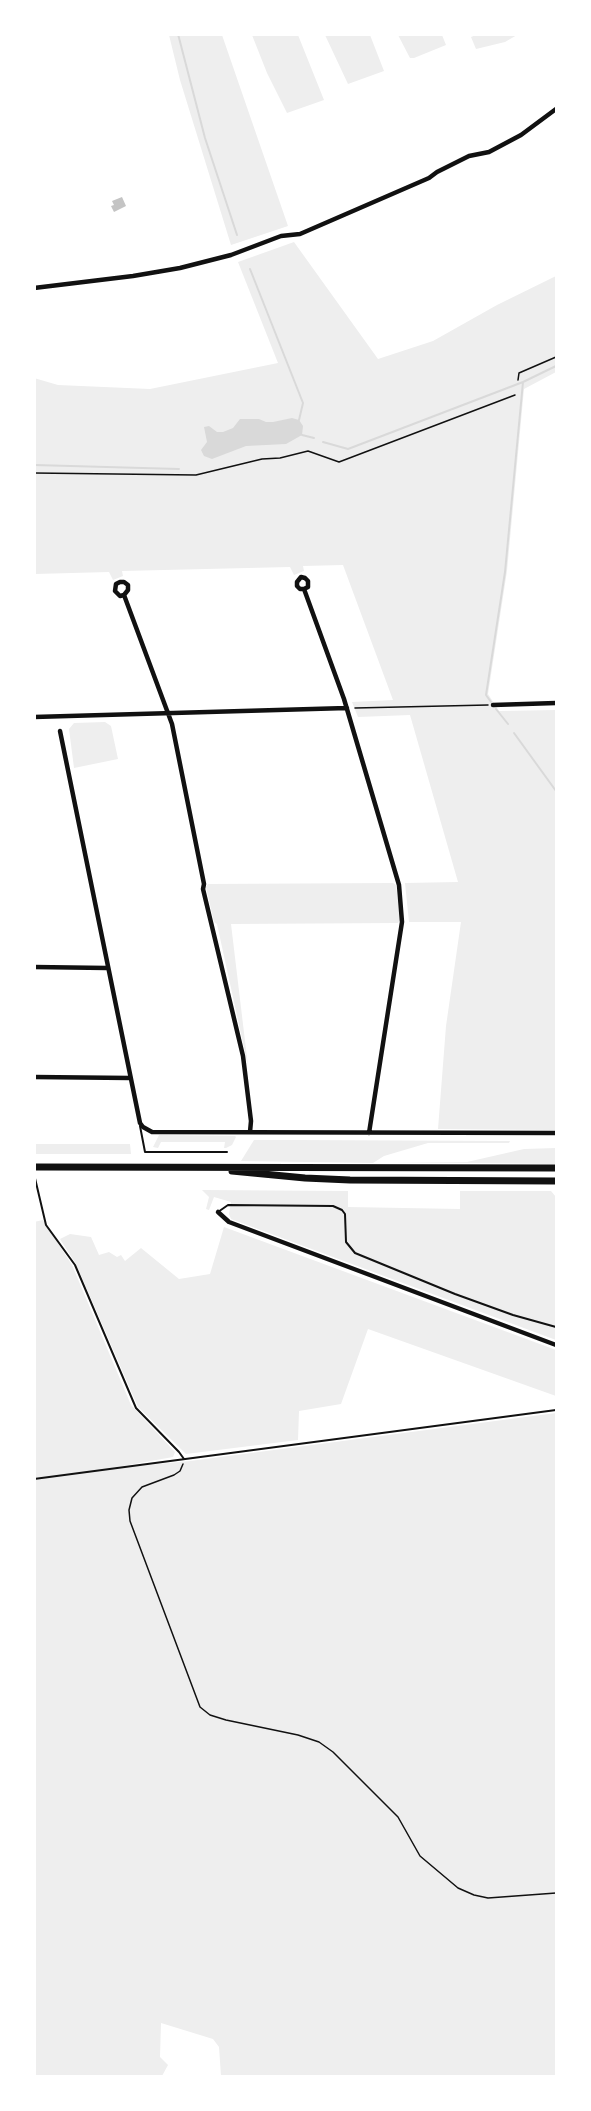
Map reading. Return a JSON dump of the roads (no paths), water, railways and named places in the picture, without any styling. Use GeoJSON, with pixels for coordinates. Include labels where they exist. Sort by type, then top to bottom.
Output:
{"type":"FeatureCollection","features":[{"type":"Feature","properties":{"kind":"main road"},"geometry":{"type":"LineString","coordinates":[[34,1167],[556,1168]]}},
{"type":"Feature","properties":{"kind":"main road"},"geometry":{"type":"LineString","coordinates":[[203,1168],[350,1180],[556,1181]]}},
{"type":"Feature","properties":{"kind":"street"},"geometry":{"type":"LineString","coordinates":[[34,288],[180,268],[231,255],[281,236],[300,234],[429,178],[469,156],[489,152],[521,135],[556,109]]}},
{"type":"Feature","properties":{"kind":"street"},"geometry":{"type":"LineString","coordinates":[[304,589],[347,708],[399,885],[402,919],[369,1132]]}},
{"type":"Feature","properties":{"kind":"street"},"geometry":{"type":"LineString","coordinates":[[124,595],[168,713],[210,923],[215,933],[243,1056],[251,1121],[250,1132]]}},
{"type":"Feature","properties":{"kind":"street"},"geometry":{"type":"LineString","coordinates":[[494,705],[556,703]]}},
{"type":"Feature","properties":{"kind":"street"},"geometry":{"type":"LineString","coordinates":[[34,717],[347,708]]}},
{"type":"Feature","properties":{"kind":"street"},"geometry":{"type":"LineString","coordinates":[[60,731],[130,1078],[140,1123],[146,1129],[152,1132],[556,1133]]}},
{"type":"Feature","properties":{"kind":"street"},"geometry":{"type":"LineString","coordinates":[[34,967],[107,968]]}},
{"type":"Feature","properties":{"kind":"street"},"geometry":{"type":"LineString","coordinates":[[34,1077],[130,1078]]}},
{"type":"Feature","properties":{"kind":"street"},"geometry":{"type":"LineString","coordinates":[[218,1212],[229,1222],[556,1345]]}},
{"type":"Feature","properties":{"kind":"lane"},"geometry":{"type":"LineString","coordinates":[[140,1123],[145,1152],[227,1152]]}},
{"type":"Feature","properties":{"kind":"lane"},"geometry":{"type":"LineString","coordinates":[[34,1174],[46,1225],[75,1265],[133,1402],[145,1419],[184,1459]]}},
{"type":"Feature","properties":{"kind":"lane"},"geometry":{"type":"LineString","coordinates":[[218,1212],[228,1205],[333,1206],[345,1214],[346,1242],[355,1253],[455,1294],[556,1327]]}},
{"type":"Feature","properties":{"kind":"lane"},"geometry":{"type":"LineString","coordinates":[[34,1479],[556,1410]]}},
{"type":"Feature","properties":{"kind":"waterway"},"geometry":{"type":"LineString","coordinates":[[178,34],[205,138],[237,235]]}},
{"type":"Feature","properties":{"kind":"waterway"},"geometry":{"type":"LineString","coordinates":[[250,269],[303,403],[299,420]]}},
{"type":"Feature","properties":{"kind":"waterway"},"geometry":{"type":"LineString","coordinates":[[323,442],[348,449],[523,382],[556,366]]}},
{"type":"Feature","properties":{"kind":"waterway"},"geometry":{"type":"LineString","coordinates":[[491,702],[486,695],[505,572],[523,382]]}},
{"type":"Feature","properties":{"kind":"waterway"},"geometry":{"type":"LineString","coordinates":[[302,435],[314,438]]}},
{"type":"Feature","properties":{"kind":"waterway"},"geometry":{"type":"LineString","coordinates":[[34,465],[179,469]]}},
{"type":"Feature","properties":{"kind":"waterway"},"geometry":{"type":"LineString","coordinates":[[496,709],[508,724]]}},
{"type":"Feature","properties":{"kind":"waterway"},"geometry":{"type":"LineString","coordinates":[[514,733],[556,791]]}}]}
